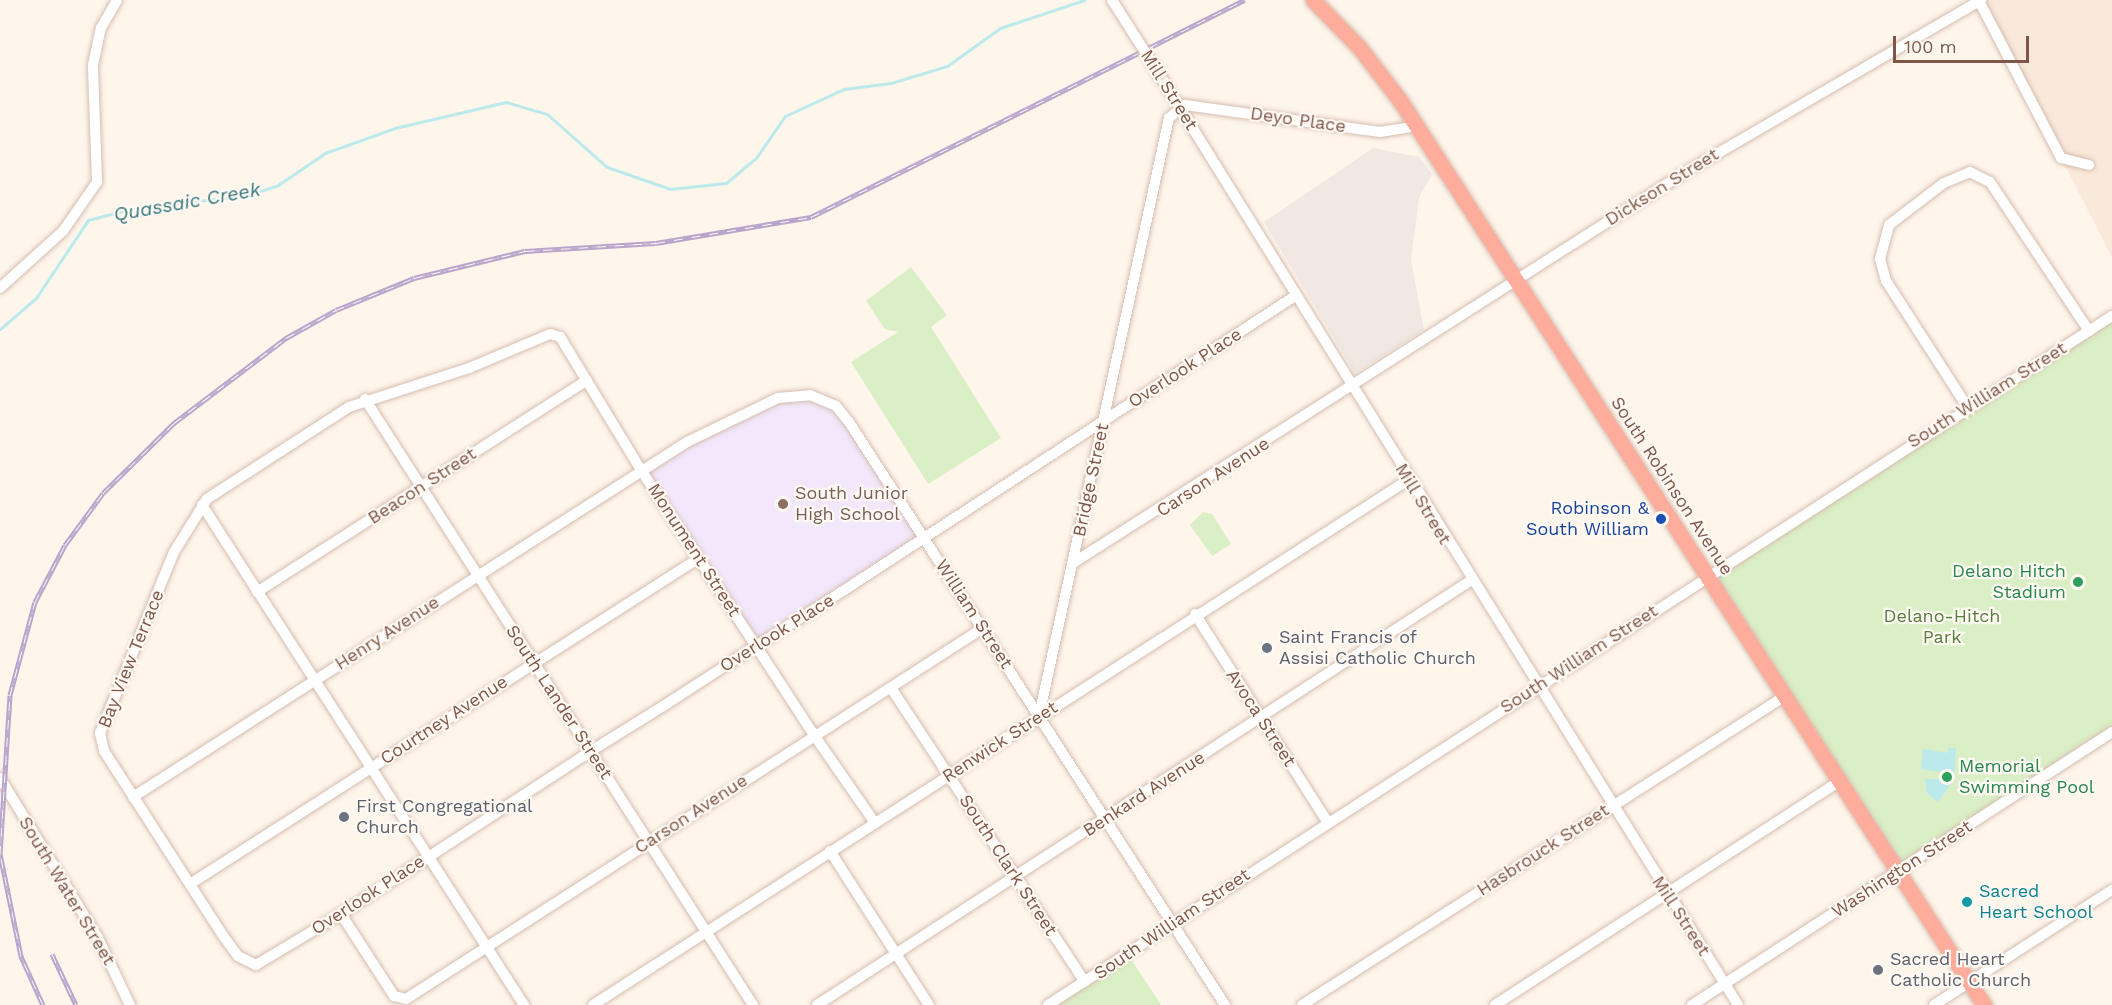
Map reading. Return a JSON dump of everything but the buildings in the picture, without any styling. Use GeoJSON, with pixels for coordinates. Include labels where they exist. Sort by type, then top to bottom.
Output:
{"type":"FeatureCollection","features":[{"type":"Feature","properties":{"kind":"highway","name":"South Robinson Avenue"},"geometry":{"type":"LineString","coordinates":[[1313,0],[1373,64],[1416,126],[1707,577],[1899,869],[1984,1005]]}},
{"type":"Feature","properties":{"kind":"street"},"geometry":{"type":"LineString","coordinates":[[0,288],[63,231],[97,182],[93,65],[101,28],[117,0]]}},
{"type":"Feature","properties":{"kind":"street","name":"Mill Street"},"geometry":{"type":"LineString","coordinates":[[1112,0],[1610,807],[1738,1005]]}},
{"type":"Feature","properties":{"kind":"street"},"geometry":{"type":"LineString","coordinates":[[1980,1],[2061,158],[2089,165]]}},
{"type":"Feature","properties":{"kind":"street","name":"Dickson Street"},"geometry":{"type":"LineString","coordinates":[[1352,388],[1517,280],[1796,104],[1980,1]]}},
{"type":"Feature","properties":{"kind":"street","name":"Deyo Place"},"geometry":{"type":"LineString","coordinates":[[1179,106],[1380,132],[1416,126]]}},
{"type":"Feature","properties":{"kind":"street","name":"Bridge Street"},"geometry":{"type":"LineString","coordinates":[[1039,716],[1169,118],[1179,106]]}},
{"type":"Feature","properties":{"kind":"street"},"geometry":{"type":"LineString","coordinates":[[1968,408],[1886,281],[1880,259],[1889,225],[1944,183],[1970,172],[1990,182],[2089,331]]}},
{"type":"Feature","properties":{"kind":"street","name":"Overlook Place"},"geometry":{"type":"LineString","coordinates":[[256,965],[341,914],[1296,296]]}},
{"type":"Feature","properties":{"kind":"street","name":"South William Street"},"geometry":{"type":"LineString","coordinates":[[1048,1005],[1327,821],[2112,316]]}},
{"type":"Feature","properties":{"kind":"street","name":"Monument Street"},"geometry":{"type":"LineString","coordinates":[[557,335],[641,470],[874,823]]}},
{"type":"Feature","properties":{"kind":"street","name":"Bay View Terrace"},"geometry":{"type":"LineString","coordinates":[[256,965],[238,956],[104,751],[100,733],[174,552],[202,505],[365,399],[470,368],[537,336],[557,335]]}},
{"type":"Feature","properties":{"kind":"street","name":"Beacon Street"},"geometry":{"type":"LineString","coordinates":[[257,592],[587,380]]}},
{"type":"Feature","properties":{"kind":"street","name":"Carson Avenue"},"geometry":{"type":"LineString","coordinates":[[1073,563],[1352,388]]}},
{"type":"Feature","properties":{"kind":"street","name":"William Street"},"geometry":{"type":"LineString","coordinates":[[641,470],[716,426],[778,398],[810,395],[836,406],[849,422],[983,628],[1225,1005]]}},
{"type":"Feature","properties":{"kind":"street","name":"South Lander Street"},"geometry":{"type":"LineString","coordinates":[[365,399],[753,1005]]}},
{"type":"Feature","properties":{"kind":"street","name":"Henry Avenue"},"geometry":{"type":"LineString","coordinates":[[134,797],[641,470]]}},
{"type":"Feature","properties":{"kind":"street","name":"Renwick Street"},"geometry":{"type":"LineString","coordinates":[[593,1005],[1195,614],[1408,480]]}},
{"type":"Feature","properties":{"kind":"street"},"geometry":{"type":"LineString","coordinates":[[202,505],[524,1005]]}},
{"type":"Feature","properties":{"kind":"street","name":"Courtney Avenue"},"geometry":{"type":"LineString","coordinates":[[190,884],[699,558]]}},
{"type":"Feature","properties":{"kind":"street","name":"Benkard Avenue"},"geometry":{"type":"LineString","coordinates":[[817,1005],[1106,820],[1470,581]]}},
{"type":"Feature","properties":{"kind":"street","name":"Avoca Street"},"geometry":{"type":"LineString","coordinates":[[1195,614],[1327,821]]}},
{"type":"Feature","properties":{"kind":"street","name":"Carson Avenue"},"geometry":{"type":"LineString","coordinates":[[341,914],[400,1000],[983,628]]}},
{"type":"Feature","properties":{"kind":"street","name":"South Clark Street"},"geometry":{"type":"LineString","coordinates":[[891,688],[1085,982]]}},
{"type":"Feature","properties":{"kind":"street","name":"Hasbrouck Street"},"geometry":{"type":"LineString","coordinates":[[1302,1005],[1785,696]]}},
{"type":"Feature","properties":{"kind":"street","name":"Washington Street"},"geometry":{"type":"LineString","coordinates":[[1692,1005],[2112,732]]}},
{"type":"Feature","properties":{"kind":"street","name":"South Water Street"},"geometry":{"type":"LineString","coordinates":[[0,778],[98,938],[130,1005]]}},
{"type":"Feature","properties":{"kind":"street"},"geometry":{"type":"LineString","coordinates":[[1495,1005],[1841,780]]}},
{"type":"Feature","properties":{"kind":"street"},"geometry":{"type":"LineString","coordinates":[[830,851],[929,1005]]}},
{"type":"Feature","properties":{"kind":"street"},"geometry":{"type":"LineString","coordinates":[[1934,1005],[2112,890]]}},
{"type":"Feature","properties":{"kind":"shaded area"},"geometry":{"type":"Polygon","coordinates":[[[1981,0],[2112,0],[2112,257],[2061,158],[1981,0]]]}},
{"type":"Feature","properties":{"kind":"shaded area"},"geometry":{"type":"Polygon","coordinates":[[[1373,148],[1419,157],[1432,174],[1419,198],[1411,260],[1424,330],[1355,373],[1264,222],[1373,148]]]}},
{"type":"Feature","properties":{"kind":"shaded area","name":"South Junior High School"},"geometry":{"type":"Polygon","coordinates":[[[794,395],[836,406],[924,538],[756,646],[641,470],[794,395]]]}},
{"type":"Feature","properties":{"kind":"green space"},"geometry":{"type":"Polygon","coordinates":[[[911,267],[947,315],[931,327],[1001,438],[928,484],[851,362],[898,332],[885,329],[866,301],[911,267]]]}},
{"type":"Feature","properties":{"kind":"green space","name":"Delano-Hitch Park"},"geometry":{"type":"Polygon","coordinates":[[[2112,315],[2112,731],[1899,869],[1707,577],[2112,315]]]}},
{"type":"Feature","properties":{"kind":"green space"},"geometry":{"type":"Polygon","coordinates":[[[1203,512],[1212,514],[1231,544],[1212,556],[1190,525],[1203,512]]]}},
{"type":"Feature","properties":{"kind":"green space"},"geometry":{"type":"Polygon","coordinates":[[[1127,953],[1161,1005],[1046,1005],[1127,953]]]}},
{"type":"Feature","properties":{"kind":"water","name":"Memorial Swimming Pool"},"geometry":{"type":"Polygon","coordinates":[[[1948,748],[1956,748],[1954,780],[1938,802],[1927,793],[1925,779],[1940,779],[1941,772],[1921,769],[1923,749],[1948,753],[1948,748]]]}},
{"type":"Feature","properties":{"kind":"waterway","name":"Quassaic Creek"},"geometry":{"type":"LineString","coordinates":[[0,329],[36,298],[88,220],[130,209],[248,195],[278,185],[325,153],[395,128],[506,102],[547,114],[607,167],[670,189],[726,183],[756,158],[785,116],[844,89],[891,83],[947,66],[1000,28],[1084,0]]}},
{"type":"Feature","properties":{"kind":"railway"},"geometry":{"type":"LineString","coordinates":[[43,1005],[21,956],[0,854],[10,695],[35,602],[65,545],[103,493],[174,423],[286,338],[336,310],[414,278],[525,251],[656,243],[811,217],[1245,0]]}},
{"type":"Feature","properties":{"kind":"railway"},"geometry":{"type":"LineString","coordinates":[[52,954],[76,1005]]}},
{"type":"Feature","properties":{"kind":"place","name":"South Junior High School"},"geometry":{"type":"Point","coordinates":[783,504]}},
{"type":"Feature","properties":{"kind":"place","name":"Robinson & South William"},"geometry":{"type":"Point","coordinates":[1661,519]}},
{"type":"Feature","properties":{"kind":"place","name":"Delano Hitch Stadium"},"geometry":{"type":"Point","coordinates":[2078,582]}},
{"type":"Feature","properties":{"kind":"place","name":"Saint Francis of Assisi Catholic Church"},"geometry":{"type":"Point","coordinates":[1267,648]}},
{"type":"Feature","properties":{"kind":"place","name":"Memorial Swimming Pool"},"geometry":{"type":"Point","coordinates":[1947,777]}},
{"type":"Feature","properties":{"kind":"place","name":"First Congregational Church"},"geometry":{"type":"Point","coordinates":[344,817]}},
{"type":"Feature","properties":{"kind":"place","name":"Sacred Heart School"},"geometry":{"type":"Point","coordinates":[1967,902]}},
{"type":"Feature","properties":{"kind":"place","name":"Sacred Heart Catholic Church"},"geometry":{"type":"Point","coordinates":[1878,970]}}]}
